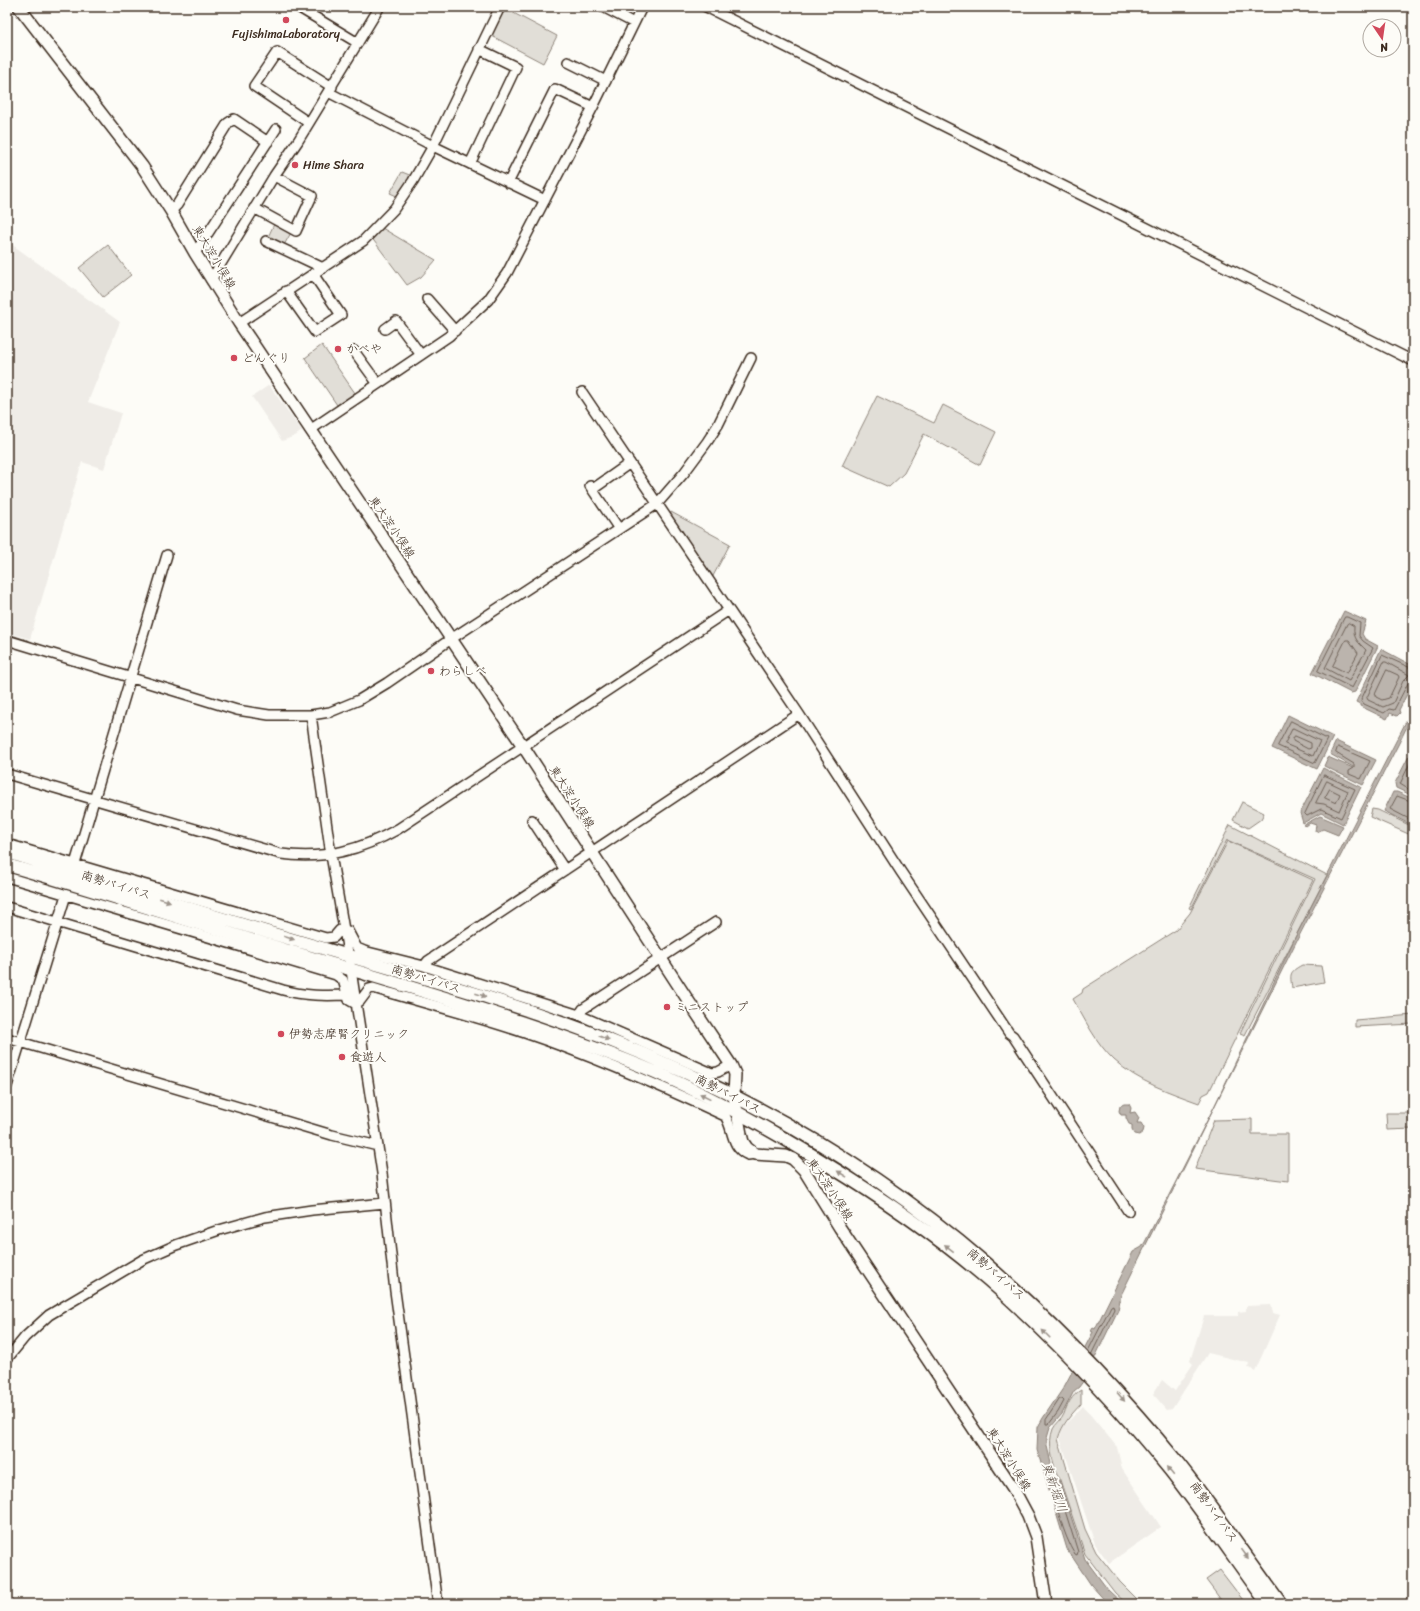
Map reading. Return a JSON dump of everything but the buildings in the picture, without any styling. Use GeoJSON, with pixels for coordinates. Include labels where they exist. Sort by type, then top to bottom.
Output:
{"type":"FeatureCollection","features":[{"type":"Feature","properties":{"kind":"highway","name":"南勢バイパス"},"geometry":{"type":"LineString","coordinates":[[7,852],[514,1006],[589,1032],[637,1051],[734,1096],[820,1144],[909,1204],[986,1264],[1049,1322],[1076,1356],[1092,1373],[1113,1403],[1171,1472],[1268,1604]]}},
{"type":"Feature","properties":{"kind":"highway","name":"南勢バイパス"},"geometry":{"type":"LineString","coordinates":[[7,865],[517,1021],[641,1067],[737,1112],[801,1148],[878,1195],[966,1262],[1076,1356]]}},
{"type":"Feature","properties":{"kind":"highway","name":"南勢バイパス"},"geometry":{"type":"LineString","coordinates":[[1092,1373],[1120,1395],[1180,1465],[1281,1604]]}},
{"type":"Feature","properties":{"kind":"main road","name":"東大淀小俣線"},"geometry":{"type":"LineString","coordinates":[[19,7],[142,166],[171,210],[211,280],[239,323],[523,746],[731,1065],[735,1074],[734,1096],[737,1112],[743,1142],[747,1148],[755,1154],[786,1156],[793,1159],[804,1170],[840,1228],[1013,1488],[1028,1516],[1036,1537],[1046,1604]]}},
{"type":"Feature","properties":{"kind":"street"},"geometry":{"type":"LineString","coordinates":[[298,7],[358,43]]}},
{"type":"Feature","properties":{"kind":"street"},"geometry":{"type":"LineString","coordinates":[[211,280],[254,208],[330,89],[379,8],[378,7]]}},
{"type":"Feature","properties":{"kind":"street"},"geometry":{"type":"LineString","coordinates":[[239,323],[363,241],[394,209],[433,146],[500,7]]}},
{"type":"Feature","properties":{"kind":"street"},"geometry":{"type":"LineString","coordinates":[[603,7],[634,23]]}},
{"type":"Feature","properties":{"kind":"street"},"geometry":{"type":"LineString","coordinates":[[310,430],[456,331],[482,307],[497,288],[507,273],[593,107],[642,7]]}},
{"type":"Feature","properties":{"kind":"street"},"geometry":{"type":"LineString","coordinates":[[706,7],[1413,361]]}},
{"type":"Feature","properties":{"kind":"street"},"geometry":{"type":"LineString","coordinates":[[470,164],[516,68],[479,49]]}},
{"type":"Feature","properties":{"kind":"street"},"geometry":{"type":"LineString","coordinates":[[309,123],[254,86],[277,52],[330,89],[433,146],[545,200]]}},
{"type":"Feature","properties":{"kind":"street"},"geometry":{"type":"LineString","coordinates":[[568,62],[606,81]]}},
{"type":"Feature","properties":{"kind":"street"},"geometry":{"type":"LineString","coordinates":[[508,183],[555,89],[593,107]]}},
{"type":"Feature","properties":{"kind":"street"},"geometry":{"type":"LineString","coordinates":[[171,210],[177,205],[228,123],[234,119],[268,142]]}},
{"type":"Feature","properties":{"kind":"street"},"geometry":{"type":"LineString","coordinates":[[195,253],[276,129]]}},
{"type":"Feature","properties":{"kind":"street"},"geometry":{"type":"LineString","coordinates":[[254,208],[296,231],[312,196],[274,176]]}},
{"type":"Feature","properties":{"kind":"street"},"geometry":{"type":"LineString","coordinates":[[266,241],[323,268]]}},
{"type":"Feature","properties":{"kind":"street"},"geometry":{"type":"LineString","coordinates":[[286,292],[315,332],[341,315],[313,274]]}},
{"type":"Feature","properties":{"kind":"street"},"geometry":{"type":"LineString","coordinates":[[427,300],[456,331]]}},
{"type":"Feature","properties":{"kind":"street"},"geometry":{"type":"LineString","coordinates":[[385,329],[396,321],[421,355]]}},
{"type":"Feature","properties":{"kind":"street"},"geometry":{"type":"LineString","coordinates":[[354,351],[378,384]]}},
{"type":"Feature","properties":{"kind":"street"},"geometry":{"type":"LineString","coordinates":[[7,640],[238,710],[269,715],[311,715],[330,712],[359,700],[387,684],[450,639],[657,504],[684,473],[707,442],[718,425],[752,358]]}},
{"type":"Feature","properties":{"kind":"street"},"geometry":{"type":"LineString","coordinates":[[582,392],[799,714],[905,878],[1009,1033],[1014,1036],[1128,1211]]}},
{"type":"Feature","properties":{"kind":"street"},"geometry":{"type":"LineString","coordinates":[[619,529],[592,488],[630,463]]}},
{"type":"Feature","properties":{"kind":"street"},"geometry":{"type":"LineString","coordinates":[[76,864],[166,555]]}},
{"type":"Feature","properties":{"kind":"street"},"geometry":{"type":"LineString","coordinates":[[7,774],[281,854],[310,857],[331,855],[377,841],[729,610]]}},
{"type":"Feature","properties":{"kind":"street"},"geometry":{"type":"LineString","coordinates":[[424,966],[428,960],[592,853],[799,714]]}},
{"type":"Feature","properties":{"kind":"street"},"geometry":{"type":"LineString","coordinates":[[311,715],[331,855],[351,970],[378,1146],[395,1291],[438,1604]]}},
{"type":"Feature","properties":{"kind":"street"},"geometry":{"type":"LineString","coordinates":[[532,820],[565,870]]}},
{"type":"Feature","properties":{"kind":"street"},"geometry":{"type":"LineString","coordinates":[[7,844],[326,938],[334,937],[340,930],[348,931],[357,948],[364,951],[424,966],[579,1015],[712,1073],[718,1072],[731,1065]]}},
{"type":"Feature","properties":{"kind":"street"},"geometry":{"type":"LineString","coordinates":[[7,877],[336,975],[343,980],[346,985],[349,1000],[356,1004]]}},
{"type":"Feature","properties":{"kind":"street"},"geometry":{"type":"LineString","coordinates":[[7,1086],[66,895]]}},
{"type":"Feature","properties":{"kind":"street"},"geometry":{"type":"LineString","coordinates":[[7,907],[283,990],[300,994],[320,996],[347,995]]}},
{"type":"Feature","properties":{"kind":"street"},"geometry":{"type":"LineString","coordinates":[[579,1015],[583,1009],[716,922]]}},
{"type":"Feature","properties":{"kind":"street"},"geometry":{"type":"LineString","coordinates":[[356,1004],[369,989],[373,988],[565,1047],[650,1081],[725,1116],[729,1121],[732,1135],[738,1148],[748,1155],[755,1154]]}},
{"type":"Feature","properties":{"kind":"street"},"geometry":{"type":"LineString","coordinates":[[7,1038],[332,1135],[378,1146]]}},
{"type":"Feature","properties":{"kind":"street"},"geometry":{"type":"LineString","coordinates":[[7,1359],[25,1337],[49,1315],[142,1260],[176,1245],[219,1230],[265,1217],[312,1210],[385,1203]]}},
{"type":"Feature","properties":{"kind":"shaded area"},"geometry":{"type":"Polygon","coordinates":[[[504,8],[557,36],[543,63],[490,35],[504,8]]]}},
{"type":"Feature","properties":{"kind":"shaded area"},"geometry":{"type":"Polygon","coordinates":[[[402,172],[412,176],[399,197],[390,193],[402,172]]]}},
{"type":"Feature","properties":{"kind":"shaded area"},"geometry":{"type":"Polygon","coordinates":[[[275,222],[292,231],[284,245],[268,237],[275,222]]]}},
{"type":"Feature","properties":{"kind":"shaded area"},"geometry":{"type":"Polygon","coordinates":[[[382,228],[436,260],[421,277],[407,285],[371,237],[382,228]]]}},
{"type":"Feature","properties":{"kind":"shaded area"},"geometry":{"type":"Polygon","coordinates":[[[7,241],[120,322],[88,402],[121,413],[104,469],[82,462],[30,639],[7,632],[7,241]]]}},
{"type":"Feature","properties":{"kind":"shaded area"},"geometry":{"type":"Polygon","coordinates":[[[108,245],[131,275],[103,297],[79,268],[108,245]]]}},
{"type":"Feature","properties":{"kind":"shaded area"},"geometry":{"type":"Polygon","coordinates":[[[322,345],[355,393],[337,405],[305,358],[322,345]]]}},
{"type":"Feature","properties":{"kind":"shaded area"},"geometry":{"type":"Polygon","coordinates":[[[269,385],[302,431],[295,436],[282,441],[252,397],[269,385]]]}},
{"type":"Feature","properties":{"kind":"shaded area"},"geometry":{"type":"Polygon","coordinates":[[[877,396],[934,423],[943,405],[996,432],[980,465],[924,434],[904,473],[889,487],[842,466],[877,396]]]}},
{"type":"Feature","properties":{"kind":"shaded area"},"geometry":{"type":"Polygon","coordinates":[[[671,512],[730,544],[712,578],[670,518],[671,512]]]}},
{"type":"Feature","properties":{"kind":"shaded area"},"geometry":{"type":"Polygon","coordinates":[[[1242,802],[1264,813],[1261,819],[1248,828],[1233,820],[1242,802]]]}},
{"type":"Feature","properties":{"kind":"shaded area"},"geometry":{"type":"Polygon","coordinates":[[[1372,809],[1378,810],[1413,827],[1413,836],[1370,817],[1372,809]]]}},
{"type":"Feature","properties":{"kind":"shaded area"},"geometry":{"type":"Polygon","coordinates":[[[1230,825],[1327,875],[1245,1035],[1240,1033],[1315,879],[1227,840],[1191,909],[1189,908],[1230,825]]]}},
{"type":"Feature","properties":{"kind":"shaded area"},"geometry":{"type":"Polygon","coordinates":[[[1228,841],[1313,880],[1209,1092],[1203,1095],[1199,1103],[1154,1086],[1123,1068],[1114,1060],[1091,1031],[1073,999],[1082,993],[1083,989],[1176,930],[1190,913],[1228,841]]]}},
{"type":"Feature","properties":{"kind":"shaded area"},"geometry":{"type":"Polygon","coordinates":[[[1302,965],[1321,966],[1324,982],[1292,988],[1291,974],[1302,965]]]}},
{"type":"Feature","properties":{"kind":"shaded area"},"geometry":{"type":"Polygon","coordinates":[[[1413,1015],[1413,1024],[1355,1027],[1355,1020],[1413,1015]]]}},
{"type":"Feature","properties":{"kind":"shaded area"},"geometry":{"type":"Polygon","coordinates":[[[1386,1113],[1413,1113],[1413,1129],[1387,1130],[1386,1113]]]}},
{"type":"Feature","properties":{"kind":"shaded area"},"geometry":{"type":"Polygon","coordinates":[[[1252,1119],[1252,1134],[1288,1134],[1288,1181],[1195,1169],[1214,1120],[1252,1119]]]}},
{"type":"Feature","properties":{"kind":"shaded area"},"geometry":{"type":"Polygon","coordinates":[[[1271,1305],[1273,1313],[1280,1315],[1255,1371],[1248,1367],[1249,1363],[1208,1353],[1172,1409],[1167,1410],[1153,1394],[1162,1380],[1175,1391],[1193,1364],[1190,1361],[1204,1316],[1238,1316],[1238,1312],[1246,1311],[1246,1306],[1271,1305]]]}},
{"type":"Feature","properties":{"kind":"shaded area"},"geometry":{"type":"Polygon","coordinates":[[[1081,1390],[1081,1404],[1064,1424],[1058,1439],[1085,1529],[1096,1552],[1120,1582],[1142,1604],[1127,1604],[1115,1593],[1085,1554],[1059,1477],[1055,1470],[1052,1458],[1051,1435],[1055,1425],[1063,1416],[1072,1397],[1081,1390]]]}},
{"type":"Feature","properties":{"kind":"shaded area"},"geometry":{"type":"Polygon","coordinates":[[[1083,1406],[1117,1447],[1122,1469],[1161,1527],[1109,1563],[1095,1544],[1060,1438],[1062,1428],[1083,1406]]]}},
{"type":"Feature","properties":{"kind":"shaded area"},"geometry":{"type":"Polygon","coordinates":[[[1220,1570],[1246,1604],[1224,1604],[1206,1580],[1220,1570]]]}},
{"type":"Feature","properties":{"kind":"water"},"geometry":{"type":"Polygon","coordinates":[[[1344,611],[1366,621],[1362,634],[1365,639],[1378,646],[1355,692],[1351,693],[1312,673],[1344,611]]]}},
{"type":"Feature","properties":{"kind":"water"},"geometry":{"type":"Polygon","coordinates":[[[1381,649],[1413,666],[1413,682],[1399,710],[1400,713],[1397,716],[1390,713],[1387,719],[1360,706],[1360,704],[1356,702],[1381,649]]]}},
{"type":"Feature","properties":{"kind":"water","name":"東新堀川"},"geometry":{"type":"Polygon","coordinates":[[[1413,708],[1413,714],[1399,743],[1297,940],[1121,1295],[1118,1310],[1084,1380],[1074,1391],[1062,1414],[1050,1428],[1047,1438],[1047,1446],[1052,1468],[1054,1475],[1059,1480],[1085,1559],[1108,1590],[1123,1604],[1108,1604],[1091,1585],[1067,1549],[1037,1450],[1038,1427],[1064,1387],[1093,1332],[1091,1331],[1093,1328],[1095,1329],[1133,1252],[1142,1247],[1145,1242],[1214,1107],[1295,938],[1413,708]]]}},
{"type":"Feature","properties":{"kind":"water"},"geometry":{"type":"Polygon","coordinates":[[[1288,715],[1333,737],[1317,769],[1272,748],[1288,715]]]}},
{"type":"Feature","properties":{"kind":"water"},"geometry":{"type":"Polygon","coordinates":[[[1336,741],[1376,760],[1363,785],[1324,766],[1328,757],[1353,768],[1330,754],[1336,741]]]}},
{"type":"Feature","properties":{"kind":"water"},"geometry":{"type":"Polygon","coordinates":[[[1409,756],[1413,759],[1413,796],[1396,788],[1395,783],[1409,756]]]}},
{"type":"Feature","properties":{"kind":"water"},"geometry":{"type":"Polygon","coordinates":[[[1323,768],[1361,787],[1343,824],[1321,813],[1303,823],[1300,813],[1323,768]]]}},
{"type":"Feature","properties":{"kind":"water"},"geometry":{"type":"Polygon","coordinates":[[[1393,792],[1397,792],[1413,799],[1413,826],[1384,811],[1393,792]]]}},
{"type":"Feature","properties":{"kind":"water"},"geometry":{"type":"Polygon","coordinates":[[[1320,816],[1343,826],[1338,835],[1323,829],[1317,832],[1315,831],[1316,825],[1310,823],[1306,826],[1303,825],[1320,816]]]}},
{"type":"Feature","properties":{"kind":"water"},"geometry":{"type":"Polygon","coordinates":[[[1129,1104],[1131,1108],[1130,1113],[1135,1112],[1139,1118],[1137,1123],[1141,1123],[1144,1128],[1143,1132],[1139,1135],[1134,1134],[1132,1125],[1129,1124],[1126,1115],[1121,1115],[1119,1111],[1120,1106],[1129,1104]]]}},
{"type":"Feature","properties":{"kind":"waterway"},"geometry":{"type":"LineString","coordinates":[[7,634],[31,642]]}},
{"type":"Feature","properties":{"kind":"place","name":"FujishimaLaboratory"},"geometry":{"type":"Point","coordinates":[286,20]}},
{"type":"Feature","properties":{"kind":"place","name":"Hime Shara"},"geometry":{"type":"Point","coordinates":[295,165]}},
{"type":"Feature","properties":{"kind":"place","name":"かべや"},"geometry":{"type":"Point","coordinates":[338,349]}},
{"type":"Feature","properties":{"kind":"place","name":"どんぐり"},"geometry":{"type":"Point","coordinates":[234,358]}},
{"type":"Feature","properties":{"kind":"place","name":"わらしべ"},"geometry":{"type":"Point","coordinates":[431,671]}},
{"type":"Feature","properties":{"kind":"place","name":"ミニストップ"},"geometry":{"type":"Point","coordinates":[667,1007]}},
{"type":"Feature","properties":{"kind":"place","name":"伊勢志摩腎クリニック"},"geometry":{"type":"Point","coordinates":[281,1034]}},
{"type":"Feature","properties":{"kind":"place","name":"食遊人"},"geometry":{"type":"Point","coordinates":[342,1057]}}]}
